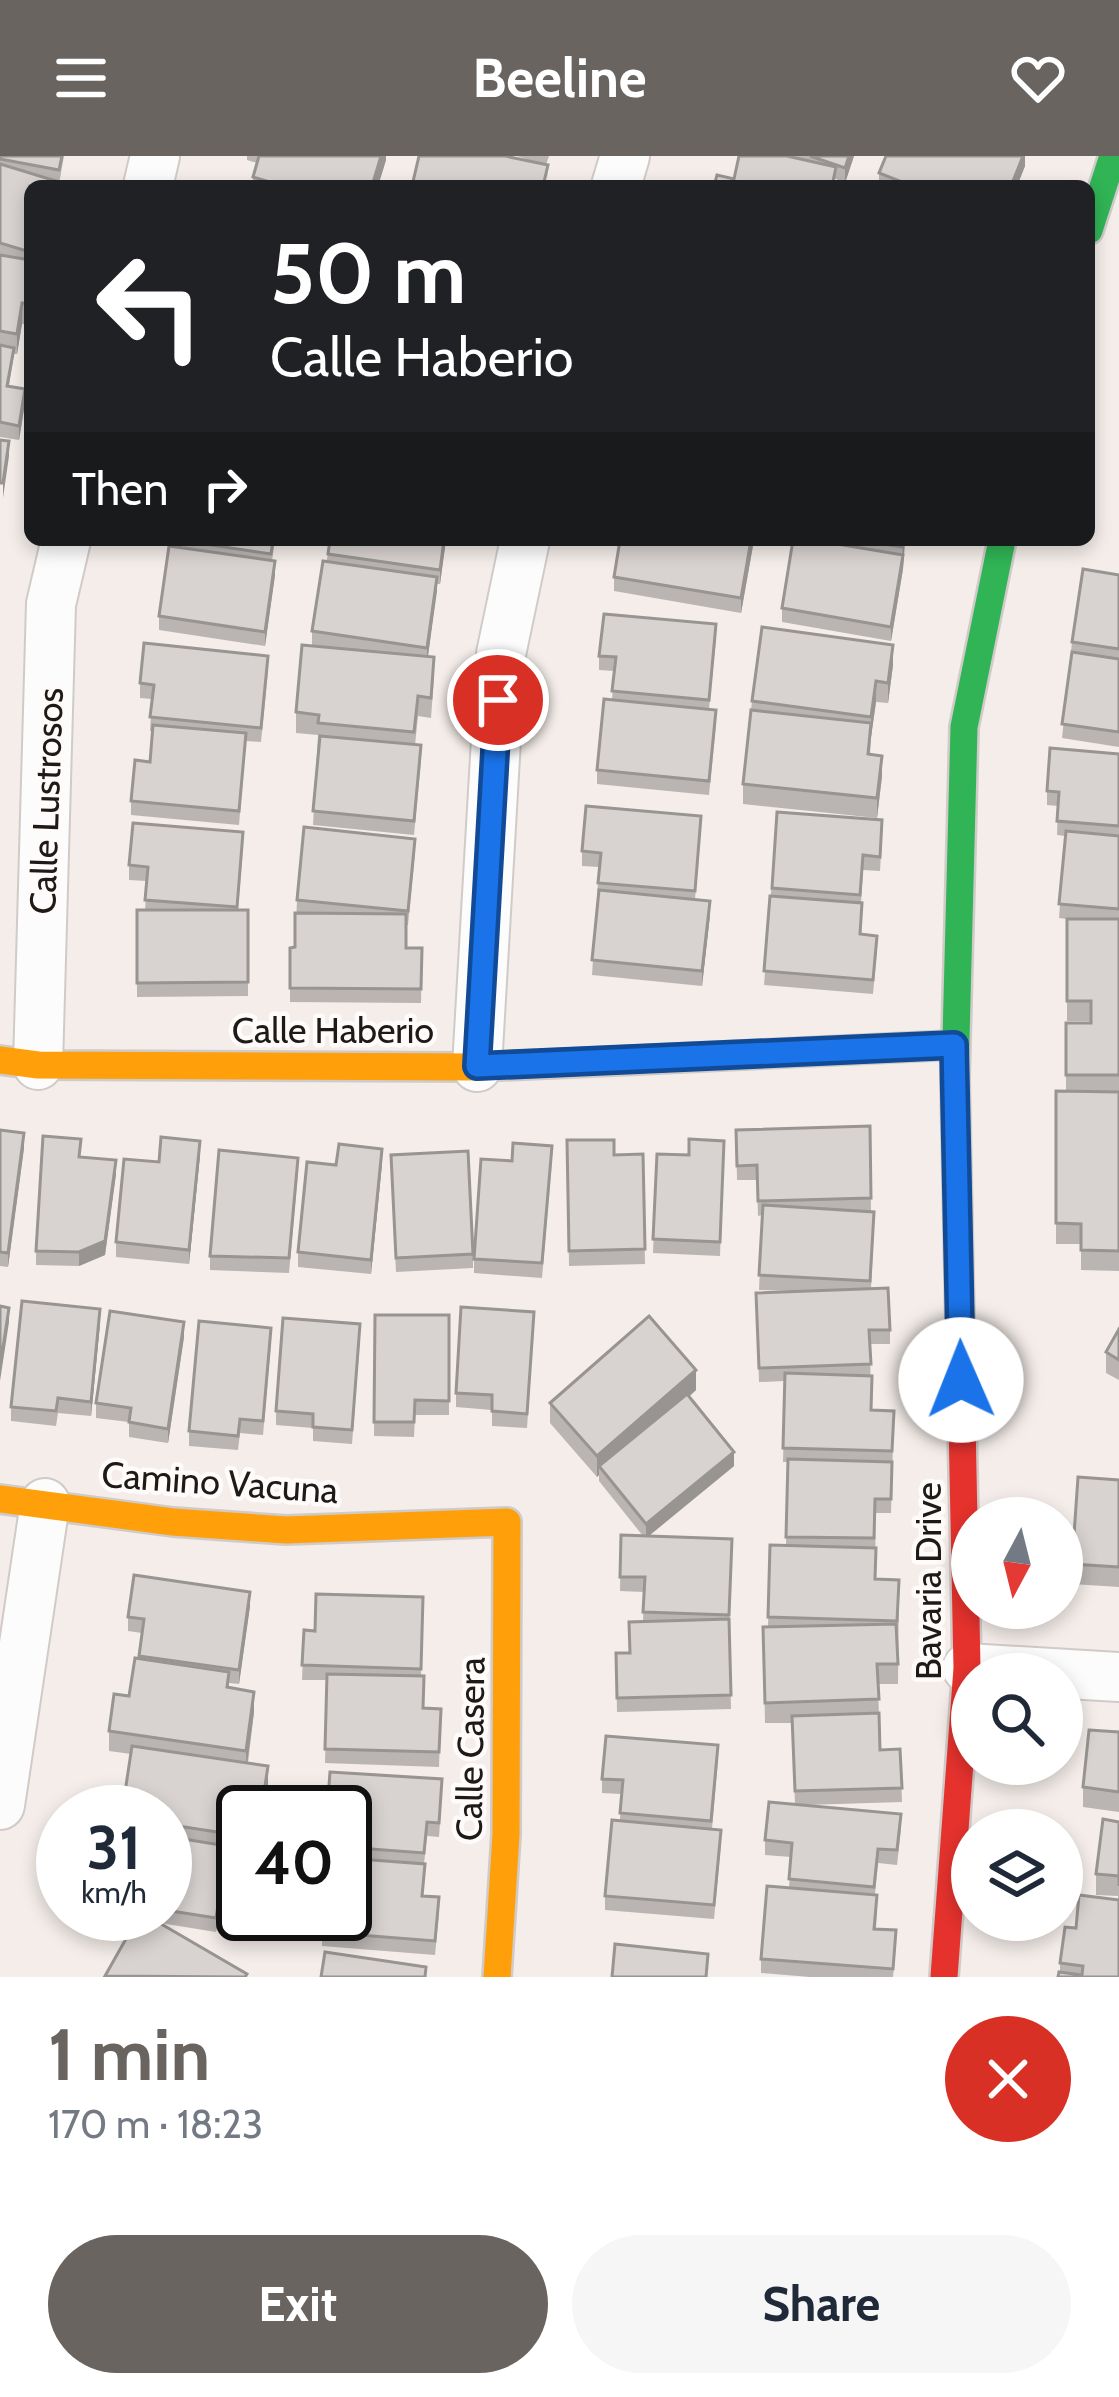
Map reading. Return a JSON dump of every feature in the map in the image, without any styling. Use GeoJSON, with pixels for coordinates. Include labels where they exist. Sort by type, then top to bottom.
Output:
{"type":"FeatureCollection","features":[{"type":"Feature","properties":{"kind":"street"},"geometry":{"type":"LineString","coordinates":[[1095,212],[1114,156]]}},
{"type":"Feature","properties":{"kind":"street","name":"Calle Lustrosos"},"geometry":{"type":"LineString","coordinates":[[19,1063],[51,604],[65,546]]}},
{"type":"Feature","properties":{"kind":"street"},"geometry":{"type":"LineString","coordinates":[[477,1066],[501,654],[524,546]]}},
{"type":"Feature","properties":{"kind":"street","name":"Bavaria Drive"},"geometry":{"type":"LineString","coordinates":[[967,1653],[954,1045],[964,727],[1002,546]]}},
{"type":"Feature","properties":{"kind":"street","name":"Calle Haberio"},"geometry":{"type":"LineString","coordinates":[[19,1063],[477,1066],[954,1045]]}},
{"type":"Feature","properties":{"kind":"street"},"geometry":{"type":"LineString","coordinates":[[0,1805],[23,1501]]}},
{"type":"Feature","properties":{"kind":"street","name":"Camino Vacuna"},"geometry":{"type":"LineString","coordinates":[[23,1501],[173,1522],[286,1530],[507,1522]]}},
{"type":"Feature","properties":{"kind":"street","name":"Calle Casera"},"geometry":{"type":"LineString","coordinates":[[497,1977],[506,1834],[507,1522]]}},
{"type":"Feature","properties":{"kind":"street"},"geometry":{"type":"LineString","coordinates":[[1083,1675],[1119,1677]]}},
{"type":"Feature","properties":{"kind":"street","name":"Bavaria Drive"},"geometry":{"type":"LineString","coordinates":[[944,1977],[958,1785]]}},
{"type":"Feature","properties":{"kind":"building"},"geometry":{"type":"Polygon","coordinates":[[[0,156],[62,156],[59,170],[0,156]]]}},
{"type":"Feature","properties":{"kind":"building"},"geometry":{"type":"Polygon","coordinates":[[[259,156],[381,156],[374,180],[253,177],[259,156]]]}},
{"type":"Feature","properties":{"kind":"building"},"geometry":{"type":"Polygon","coordinates":[[[419,156],[505,156],[548,165],[544,180],[413,180],[419,156]]]}},
{"type":"Feature","properties":{"kind":"building"},"geometry":{"type":"Polygon","coordinates":[[[739,156],[787,156],[836,167],[833,180],[716,180],[717,175],[734,179],[739,156]]]}},
{"type":"Feature","properties":{"kind":"building"},"geometry":{"type":"Polygon","coordinates":[[[810,156],[849,156],[845,168],[810,156]]]}},
{"type":"Feature","properties":{"kind":"building"},"geometry":{"type":"Polygon","coordinates":[[[886,156],[1023,156],[1013,180],[897,180],[879,173],[886,156]]]}},
{"type":"Feature","properties":{"kind":"building"},"geometry":{"type":"Polygon","coordinates":[[[0,164],[53,180],[24,180],[24,250],[0,243],[0,164]]]}},
{"type":"Feature","properties":{"kind":"building"},"geometry":{"type":"Polygon","coordinates":[[[0,255],[24,259],[24,303],[17,334],[0,331],[0,255]]]}},
{"type":"Feature","properties":{"kind":"building"},"geometry":{"type":"Polygon","coordinates":[[[0,345],[14,348],[7,386],[24,389],[24,395],[19,426],[0,422],[0,345]]]}},
{"type":"Feature","properties":{"kind":"building"},"geometry":{"type":"Polygon","coordinates":[[[0,440],[9,441],[3,483],[0,483],[0,440]]]}},
{"type":"Feature","properties":{"kind":"building"},"geometry":{"type":"Polygon","coordinates":[[[169,546],[275,561],[265,632],[159,616],[169,546]]]}},
{"type":"Feature","properties":{"kind":"building"},"geometry":{"type":"Polygon","coordinates":[[[218,546],[272,546],[271,554],[218,546]]]}},
{"type":"Feature","properties":{"kind":"building"},"geometry":{"type":"Polygon","coordinates":[[[329,546],[443,546],[440,570],[328,554],[329,546]]]}},
{"type":"Feature","properties":{"kind":"building"},"geometry":{"type":"Polygon","coordinates":[[[619,546],[750,546],[741,598],[614,577],[619,546]]]}},
{"type":"Feature","properties":{"kind":"building"},"geometry":{"type":"Polygon","coordinates":[[[792,546],[849,546],[903,555],[891,627],[782,608],[792,546]]]}},
{"type":"Feature","properties":{"kind":"building"},"geometry":{"type":"Polygon","coordinates":[[[323,561],[437,577],[427,648],[312,631],[323,561]]]}},
{"type":"Feature","properties":{"kind":"building"},"geometry":{"type":"Polygon","coordinates":[[[1083,569],[1119,575],[1119,649],[1072,642],[1083,569]]]}},
{"type":"Feature","properties":{"kind":"building"},"geometry":{"type":"Polygon","coordinates":[[[604,614],[716,624],[709,700],[612,691],[616,657],[599,656],[604,614]]]}},
{"type":"Feature","properties":{"kind":"building"},"geometry":{"type":"Polygon","coordinates":[[[762,627],[893,645],[888,683],[876,681],[871,717],[752,701],[762,627]]]}},
{"type":"Feature","properties":{"kind":"building"},"geometry":{"type":"Polygon","coordinates":[[[144,643],[268,656],[261,728],[150,717],[154,685],[140,683],[144,643]]]}},
{"type":"Feature","properties":{"kind":"building"},"geometry":{"type":"Polygon","coordinates":[[[302,645],[434,657],[431,698],[418,696],[414,732],[318,723],[319,715],[296,712],[302,645]]]}},
{"type":"Feature","properties":{"kind":"building"},"geometry":{"type":"Polygon","coordinates":[[[1072,652],[1119,659],[1119,732],[1062,724],[1072,652]]]}},
{"type":"Feature","properties":{"kind":"building"},"geometry":{"type":"Polygon","coordinates":[[[604,699],[716,710],[709,781],[597,770],[604,699]]]}},
{"type":"Feature","properties":{"kind":"building"},"geometry":{"type":"Polygon","coordinates":[[[751,710],[871,723],[868,754],[882,756],[877,798],[743,784],[751,710]]]}},
{"type":"Feature","properties":{"kind":"building"},"geometry":{"type":"Polygon","coordinates":[[[153,725],[246,733],[239,811],[131,801],[135,760],[150,762],[153,725]]]}},
{"type":"Feature","properties":{"kind":"building"},"geometry":{"type":"Polygon","coordinates":[[[320,736],[421,745],[414,821],[313,811],[320,736]]]}},
{"type":"Feature","properties":{"kind":"building"},"geometry":{"type":"Polygon","coordinates":[[[1050,748],[1119,754],[1119,826],[1057,821],[1059,792],[1047,791],[1050,748]]]}},
{"type":"Feature","properties":{"kind":"building"},"geometry":{"type":"Polygon","coordinates":[[[586,806],[701,816],[695,891],[598,883],[601,853],[582,851],[586,806]]]}},
{"type":"Feature","properties":{"kind":"building"},"geometry":{"type":"Polygon","coordinates":[[[777,812],[882,820],[880,857],[863,855],[860,895],[772,888],[777,812]]]}},
{"type":"Feature","properties":{"kind":"building"},"geometry":{"type":"Polygon","coordinates":[[[133,823],[243,832],[237,907],[145,900],[148,867],[129,865],[133,823]]]}},
{"type":"Feature","properties":{"kind":"building"},"geometry":{"type":"Polygon","coordinates":[[[304,827],[415,839],[408,911],[297,900],[304,827]]]}},
{"type":"Feature","properties":{"kind":"building"},"geometry":{"type":"Polygon","coordinates":[[[1066,831],[1119,836],[1119,909],[1059,904],[1066,831]]]}},
{"type":"Feature","properties":{"kind":"building"},"geometry":{"type":"Polygon","coordinates":[[[599,890],[710,901],[702,971],[592,960],[599,890]]]}},
{"type":"Feature","properties":{"kind":"building"},"geometry":{"type":"Polygon","coordinates":[[[770,896],[862,903],[860,934],[877,936],[873,980],[764,971],[770,896]]]}},
{"type":"Feature","properties":{"kind":"building"},"geometry":{"type":"Polygon","coordinates":[[[137,910],[248,910],[248,982],[137,983],[137,910]]]}},
{"type":"Feature","properties":{"kind":"building"},"geometry":{"type":"Polygon","coordinates":[[[295,913],[406,914],[406,948],[422,948],[421,989],[290,988],[295,913]]]}},
{"type":"Feature","properties":{"kind":"building"},"geometry":{"type":"Polygon","coordinates":[[[1067,919],[1119,919],[1119,1075],[1066,1075],[1066,1023],[1091,1023],[1091,1001],[1067,1001],[1067,919]]]}},
{"type":"Feature","properties":{"kind":"building"},"geometry":{"type":"Polygon","coordinates":[[[1056,1091],[1119,1092],[1119,1251],[1081,1250],[1081,1224],[1056,1223],[1056,1091]]]}},
{"type":"Feature","properties":{"kind":"building"},"geometry":{"type":"Polygon","coordinates":[[[870,1126],[871,1198],[758,1201],[757,1165],[737,1166],[736,1130],[870,1126]]]}},
{"type":"Feature","properties":{"kind":"building"},"geometry":{"type":"Polygon","coordinates":[[[0,1130],[24,1133],[8,1253],[0,1252],[0,1130]]]}},
{"type":"Feature","properties":{"kind":"building"},"geometry":{"type":"Polygon","coordinates":[[[43,1136],[81,1139],[79,1157],[116,1160],[105,1241],[79,1252],[36,1251],[43,1136]]]}},
{"type":"Feature","properties":{"kind":"building"},"geometry":{"type":"Polygon","coordinates":[[[161,1137],[200,1141],[189,1250],[116,1242],[124,1159],[159,1162],[161,1137]]]}},
{"type":"Feature","properties":{"kind":"building"},"geometry":{"type":"Polygon","coordinates":[[[689,1139],[724,1141],[720,1242],[653,1239],[657,1154],[689,1155],[689,1139]]]}},
{"type":"Feature","properties":{"kind":"building"},"geometry":{"type":"Polygon","coordinates":[[[567,1140],[614,1140],[614,1155],[643,1154],[645,1249],[569,1251],[567,1140]]]}},
{"type":"Feature","properties":{"kind":"building"},"geometry":{"type":"Polygon","coordinates":[[[513,1143],[552,1146],[542,1263],[474,1259],[481,1159],[512,1161],[513,1143]]]}},
{"type":"Feature","properties":{"kind":"building"},"geometry":{"type":"Polygon","coordinates":[[[339,1144],[382,1149],[371,1260],[298,1252],[307,1162],[336,1165],[339,1144]]]}},
{"type":"Feature","properties":{"kind":"building"},"geometry":{"type":"Polygon","coordinates":[[[219,1150],[298,1158],[289,1258],[210,1256],[219,1150]]]}},
{"type":"Feature","properties":{"kind":"building"},"geometry":{"type":"Polygon","coordinates":[[[468,1151],[473,1254],[396,1258],[391,1155],[468,1151]]]}},
{"type":"Feature","properties":{"kind":"building"},"geometry":{"type":"Polygon","coordinates":[[[763,1205],[874,1212],[870,1281],[759,1275],[763,1205]]]}},
{"type":"Feature","properties":{"kind":"building"},"geometry":{"type":"Polygon","coordinates":[[[888,1288],[890,1330],[869,1330],[871,1364],[759,1368],[756,1293],[888,1288]]]}},
{"type":"Feature","properties":{"kind":"building"},"geometry":{"type":"Polygon","coordinates":[[[22,1301],[100,1309],[91,1402],[58,1398],[56,1411],[11,1407],[22,1301]]]}},
{"type":"Feature","properties":{"kind":"building"},"geometry":{"type":"Polygon","coordinates":[[[0,1306],[9,1308],[0,1367],[0,1306]]]}},
{"type":"Feature","properties":{"kind":"building"},"geometry":{"type":"Polygon","coordinates":[[[461,1307],[534,1312],[527,1414],[492,1411],[492,1395],[456,1393],[461,1307]]]}},
{"type":"Feature","properties":{"kind":"building"},"geometry":{"type":"Polygon","coordinates":[[[110,1311],[184,1322],[168,1429],[129,1422],[131,1408],[96,1403],[110,1311]]]}},
{"type":"Feature","properties":{"kind":"building"},"geometry":{"type":"Polygon","coordinates":[[[375,1315],[449,1315],[449,1401],[415,1400],[414,1422],[374,1422],[375,1315]]]}},
{"type":"Feature","properties":{"kind":"building"},"geometry":{"type":"Polygon","coordinates":[[[649,1316],[696,1370],[597,1456],[550,1403],[649,1316]]]}},
{"type":"Feature","properties":{"kind":"building"},"geometry":{"type":"Polygon","coordinates":[[[283,1318],[360,1324],[352,1430],[313,1427],[313,1414],[276,1411],[283,1318]]]}},
{"type":"Feature","properties":{"kind":"building"},"geometry":{"type":"Polygon","coordinates":[[[199,1321],[271,1328],[263,1421],[240,1419],[238,1436],[189,1431],[199,1321]]]}},
{"type":"Feature","properties":{"kind":"building"},"geometry":{"type":"Polygon","coordinates":[[[1119,1329],[1119,1360],[1106,1352],[1119,1329]]]}},
{"type":"Feature","properties":{"kind":"building"},"geometry":{"type":"Polygon","coordinates":[[[785,1373],[872,1376],[871,1410],[894,1411],[892,1451],[783,1448],[785,1373]]]}},
{"type":"Feature","properties":{"kind":"building"},"geometry":{"type":"Polygon","coordinates":[[[687,1394],[734,1452],[646,1524],[599,1466],[687,1394]]]}},
{"type":"Feature","properties":{"kind":"building"},"geometry":{"type":"Polygon","coordinates":[[[788,1459],[892,1462],[891,1499],[875,1499],[874,1538],[786,1537],[788,1459]]]}},
{"type":"Feature","properties":{"kind":"building"},"geometry":{"type":"Polygon","coordinates":[[[1078,1477],[1119,1480],[1119,1567],[1083,1565],[1083,1497],[1077,1497],[1078,1477]]]}},
{"type":"Feature","properties":{"kind":"building"},"geometry":{"type":"Polygon","coordinates":[[[621,1535],[732,1539],[729,1615],[643,1612],[645,1577],[620,1577],[621,1535]]]}},
{"type":"Feature","properties":{"kind":"building"},"geometry":{"type":"Polygon","coordinates":[[[770,1545],[876,1548],[875,1579],[899,1580],[897,1621],[768,1617],[770,1545]]]}},
{"type":"Feature","properties":{"kind":"building"},"geometry":{"type":"Polygon","coordinates":[[[134,1575],[250,1592],[239,1670],[139,1656],[144,1619],[128,1617],[134,1575]]]}},
{"type":"Feature","properties":{"kind":"building"},"geometry":{"type":"Polygon","coordinates":[[[316,1594],[423,1597],[421,1669],[302,1665],[304,1630],[315,1631],[316,1594]]]}},
{"type":"Feature","properties":{"kind":"building"},"geometry":{"type":"Polygon","coordinates":[[[729,1619],[731,1695],[617,1698],[616,1653],[630,1653],[629,1622],[729,1619]]]}},
{"type":"Feature","properties":{"kind":"building"},"geometry":{"type":"Polygon","coordinates":[[[896,1624],[898,1664],[877,1664],[879,1699],[765,1703],[763,1627],[896,1624]]]}},
{"type":"Feature","properties":{"kind":"building"},"geometry":{"type":"Polygon","coordinates":[[[135,1658],[229,1672],[227,1687],[254,1692],[246,1751],[109,1731],[114,1694],[129,1696],[135,1658]]]}},
{"type":"Feature","properties":{"kind":"building"},"geometry":{"type":"Polygon","coordinates":[[[327,1674],[424,1676],[423,1708],[441,1709],[439,1752],[325,1749],[327,1674]]]}},
{"type":"Feature","properties":{"kind":"building"},"geometry":{"type":"Polygon","coordinates":[[[879,1713],[880,1750],[900,1749],[902,1788],[795,1791],[792,1716],[879,1713]]]}},
{"type":"Feature","properties":{"kind":"building"},"geometry":{"type":"Polygon","coordinates":[[[1089,1730],[1119,1732],[1119,1792],[1083,1787],[1089,1730]]]}},
{"type":"Feature","properties":{"kind":"building"},"geometry":{"type":"Polygon","coordinates":[[[606,1736],[718,1745],[711,1821],[620,1813],[623,1780],[602,1779],[606,1736]]]}},
{"type":"Feature","properties":{"kind":"building"},"geometry":{"type":"Polygon","coordinates":[[[132,1746],[268,1766],[265,1785],[216,1785],[216,1832],[192,1828],[192,1785],[126,1785],[132,1746]]]}},
{"type":"Feature","properties":{"kind":"building"},"geometry":{"type":"Polygon","coordinates":[[[330,1772],[442,1779],[439,1823],[427,1822],[424,1853],[372,1849],[372,1785],[329,1785],[330,1772]]]}},
{"type":"Feature","properties":{"kind":"building"},"geometry":{"type":"Polygon","coordinates":[[[769,1802],[901,1814],[897,1850],[878,1849],[874,1887],[789,1879],[792,1843],[765,1840],[769,1802]]]}},
{"type":"Feature","properties":{"kind":"building"},"geometry":{"type":"Polygon","coordinates":[[[1103,1819],[1119,1822],[1119,1876],[1096,1874],[1103,1819]]]}},
{"type":"Feature","properties":{"kind":"building"},"geometry":{"type":"Polygon","coordinates":[[[612,1820],[721,1830],[714,1905],[605,1896],[612,1820]]]}},
{"type":"Feature","properties":{"kind":"building"},"geometry":{"type":"Polygon","coordinates":[[[192,1840],[216,1844],[216,1918],[192,1914],[192,1840]]]}},
{"type":"Feature","properties":{"kind":"building"},"geometry":{"type":"Polygon","coordinates":[[[372,1860],[425,1864],[422,1896],[439,1897],[435,1941],[372,1936],[372,1860]]]}},
{"type":"Feature","properties":{"kind":"building"},"geometry":{"type":"Polygon","coordinates":[[[767,1886],[877,1895],[874,1929],[896,1930],[893,1969],[761,1959],[767,1886]]]}},
{"type":"Feature","properties":{"kind":"building"},"geometry":{"type":"Polygon","coordinates":[[[1083,1896],[1119,1900],[1119,1977],[1058,1977],[1059,1972],[1082,1975],[1083,1966],[1060,1963],[1063,1941],[1083,1941],[1083,1896]]]}},
{"type":"Feature","properties":{"kind":"building"},"geometry":{"type":"Polygon","coordinates":[[[125,1941],[190,1941],[247,1974],[245,1977],[105,1976],[125,1941]]]}},
{"type":"Feature","properties":{"kind":"building"},"geometry":{"type":"Polygon","coordinates":[[[615,1944],[708,1954],[706,1977],[612,1977],[615,1944]]]}},
{"type":"Feature","properties":{"kind":"building"},"geometry":{"type":"Polygon","coordinates":[[[325,1952],[426,1967],[425,1977],[321,1977],[325,1952]]]}},
{"type":"Feature","properties":{"kind":"traffic: fast"},"geometry":{"type":"LineString","coordinates":[[1095,212],[1113,156]]}},
{"type":"Feature","properties":{"kind":"traffic: fast"},"geometry":{"type":"LineString","coordinates":[[955,1078],[964,727],[1001,546]]}},
{"type":"Feature","properties":{"kind":"traffic: fast"},"geometry":{"type":"LineString","coordinates":[[637,1060],[954,1045]]}},
{"type":"Feature","properties":{"kind":"traffic: slow"},"geometry":{"type":"LineString","coordinates":[[0,1060],[38,1065],[477,1067],[637,1060]]}},
{"type":"Feature","properties":{"kind":"traffic: slow"},"geometry":{"type":"LineString","coordinates":[[0,1499],[173,1522],[286,1530],[507,1522],[506,1834],[497,1977]]}},
{"type":"Feature","properties":{"kind":"traffic: jam"},"geometry":{"type":"LineString","coordinates":[[944,1977],[967,1668],[955,1078]]}},
{"type":"Feature","properties":{"kind":"route"},"geometry":{"type":"LineString","coordinates":[[498,700],[477,1066],[954,1045],[961,1380]]}}]}
